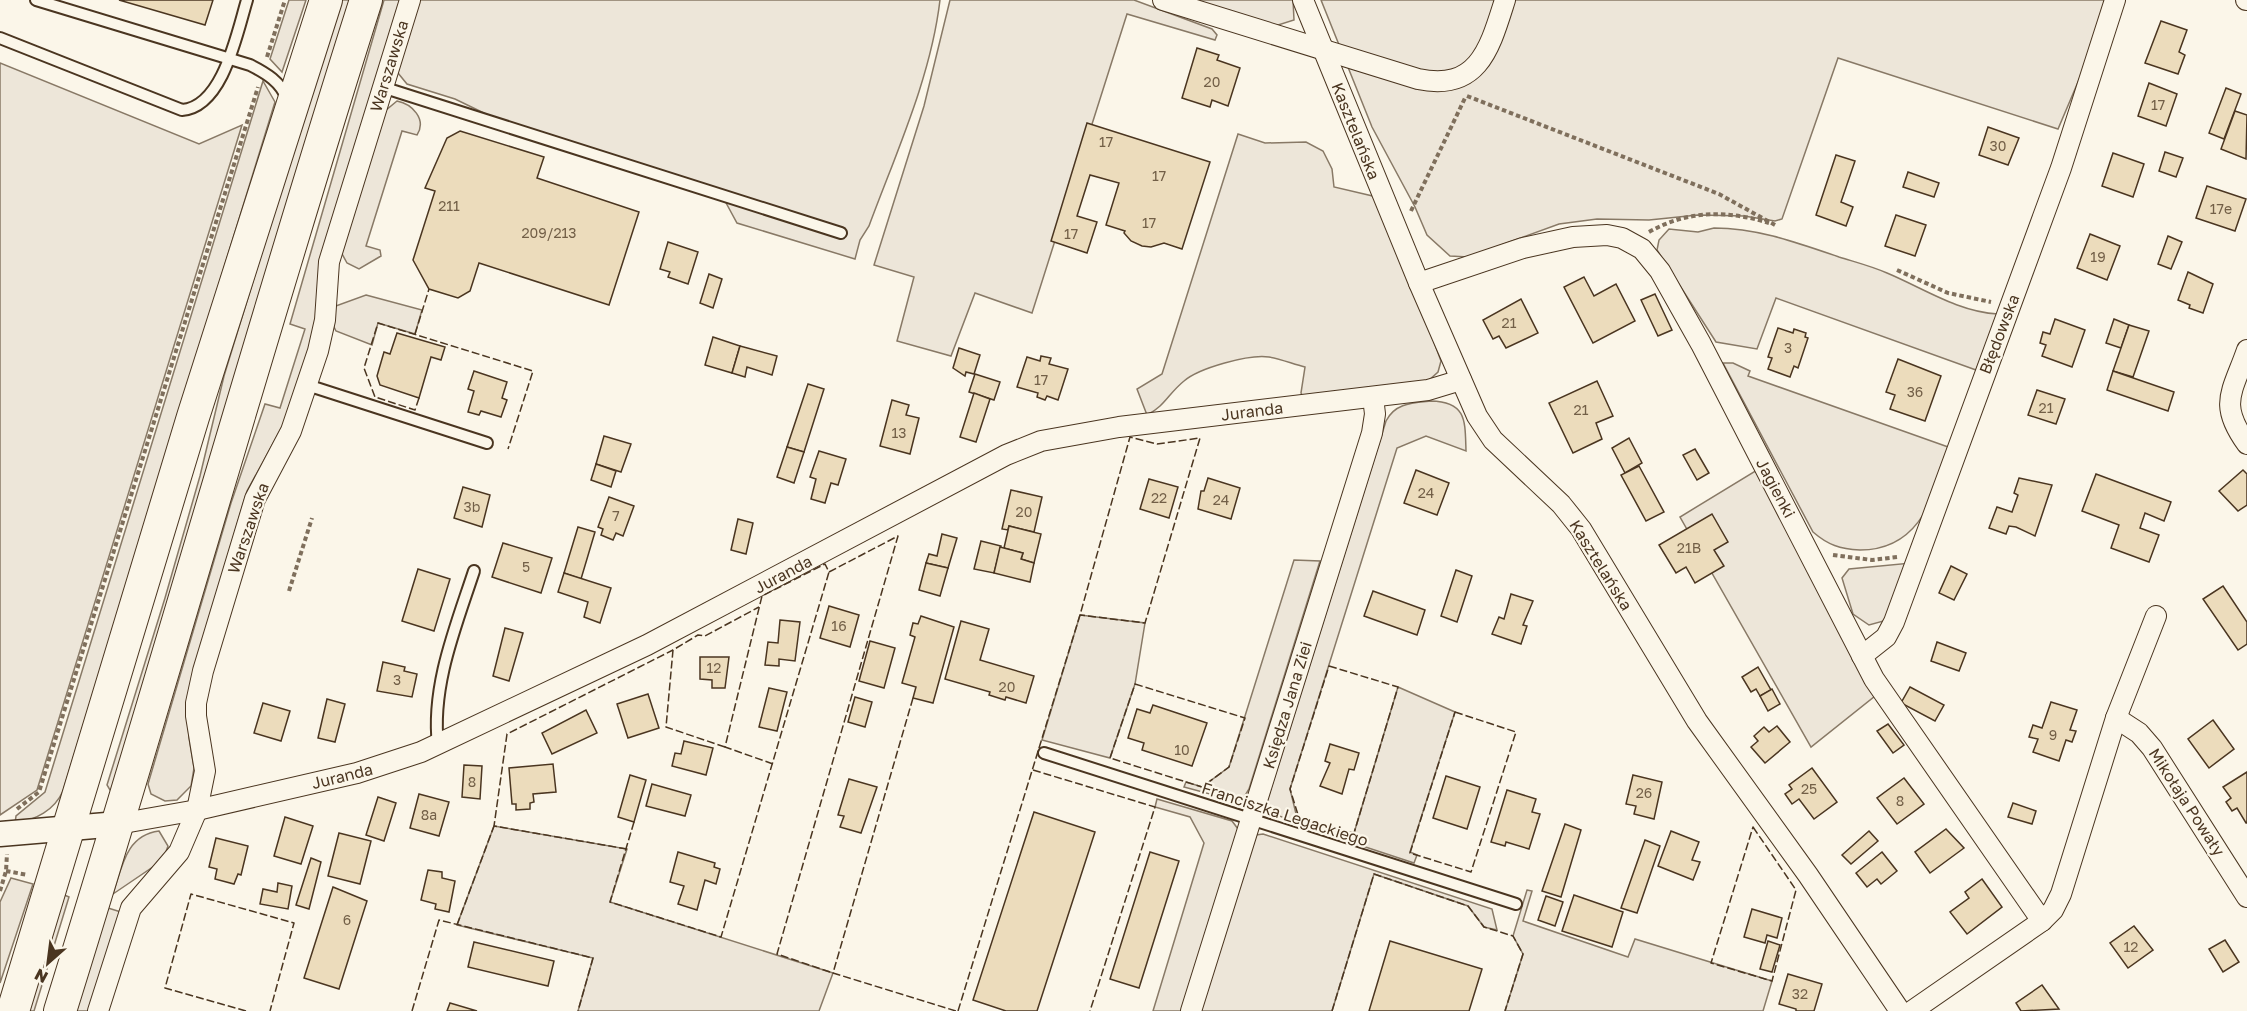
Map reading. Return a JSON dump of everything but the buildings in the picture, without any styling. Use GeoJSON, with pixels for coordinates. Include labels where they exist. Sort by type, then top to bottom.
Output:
{"type":"FeatureCollection","features":[{"type":"Feature","properties":{"kind":"main road"},"geometry":{"type":"LineString","coordinates":[[13,1011],[193,417],[326,0]]}},
{"type":"Feature","properties":{"kind":"main road"},"geometry":{"type":"LineString","coordinates":[[60,1011],[118,824],[228,446],[366,0]]}},
{"type":"Feature","properties":{"kind":"street","name":"Warszawska"},"geometry":{"type":"LineString","coordinates":[[98,1011],[131,908],[179,852],[197,810],[205,771],[196,716],[201,680],[255,499],[291,431],[307,384],[325,320],[329,262],[410,0]]}},
{"type":"Feature","properties":{"kind":"street"},"geometry":{"type":"LineString","coordinates":[[1163,0],[1323,50],[1429,81],[1440,82],[1462,76],[1485,57],[1505,0]]}},
{"type":"Feature","properties":{"kind":"street","name":"Kasztelańska"},"geometry":{"type":"LineString","coordinates":[[1303,0],[1419,283],[1477,416],[1493,440],[1561,504],[1581,529],[1696,721],[1808,875],[1900,1011]]}},
{"type":"Feature","properties":{"kind":"street","name":"Błędowska"},"geometry":{"type":"LineString","coordinates":[[1862,656],[1886,637],[1920,551],[2061,168],[2115,0]]}},
{"type":"Feature","properties":{"kind":"street"},"geometry":{"type":"LineString","coordinates":[[1419,283],[1556,240],[1607,235],[1633,242]]}},
{"type":"Feature","properties":{"kind":"street","name":"Jagienki"},"geometry":{"type":"LineString","coordinates":[[1633,242],[1642,249],[1660,271],[1886,700],[2042,921]]}},
{"type":"Feature","properties":{"kind":"street"},"geometry":{"type":"LineString","coordinates":[[2247,350],[2229,408],[2231,421],[2247,444]]}},
{"type":"Feature","properties":{"kind":"street","name":"Juranda"},"geometry":{"type":"LineString","coordinates":[[118,824],[197,810],[357,773],[389,765],[438,745],[647,645],[1006,455],[1041,441],[1119,427],[1428,390],[1461,380]]}},
{"type":"Feature","properties":{"kind":"street","name":"Księdza Jana Ziei"},"geometry":{"type":"LineString","coordinates":[[1191,1011],[1372,433],[1375,414],[1372,397]]}},
{"type":"Feature","properties":{"kind":"street"},"geometry":{"type":"LineString","coordinates":[[1912,1011],[2042,921],[2053,910],[2064,887],[2116,718],[2156,616]]}},
{"type":"Feature","properties":{"kind":"street","name":"Mikołaja Powały"},"geometry":{"type":"LineString","coordinates":[[2116,718],[2139,733],[2152,748],[2247,897]]}},
{"type":"Feature","properties":{"kind":"street"},"geometry":{"type":"LineString","coordinates":[[3,839],[118,824]]}},
{"type":"Feature","properties":{"kind":"lane"},"geometry":{"type":"LineString","coordinates":[[36,0],[228,58],[262,72],[279,85],[291,111]]}},
{"type":"Feature","properties":{"kind":"lane"},"geometry":{"type":"LineString","coordinates":[[0,38],[182,110],[202,104],[214,89],[228,58],[247,0]]}},
{"type":"Feature","properties":{"kind":"lane"},"geometry":{"type":"LineString","coordinates":[[382,87],[841,233]]}},
{"type":"Feature","properties":{"kind":"lane"},"geometry":{"type":"LineString","coordinates":[[307,384],[487,443]]}},
{"type":"Feature","properties":{"kind":"lane"},"geometry":{"type":"LineString","coordinates":[[438,745],[437,713],[444,672],[474,571]]}},
{"type":"Feature","properties":{"kind":"lane","name":"Franciszka Legackiego"},"geometry":{"type":"LineString","coordinates":[[1044,753],[1516,904]]}},
{"type":"Feature","properties":{"kind":"path"},"geometry":{"type":"LineString","coordinates":[[15,810],[39,792],[285,0]]}},
{"type":"Feature","properties":{"kind":"path"},"geometry":{"type":"LineString","coordinates":[[1394,223],[1403,218],[1418,200],[1466,96],[1462,76]]}},
{"type":"Feature","properties":{"kind":"path"},"geometry":{"type":"LineString","coordinates":[[1466,96],[1710,190],[1775,225],[1727,214],[1703,213],[1666,222],[1633,242]]}},
{"type":"Feature","properties":{"kind":"path"},"geometry":{"type":"LineString","coordinates":[[1897,270],[1947,293],[2010,304]]}},
{"type":"Feature","properties":{"kind":"path"},"geometry":{"type":"LineString","coordinates":[[289,591],[312,518]]}},
{"type":"Feature","properties":{"kind":"path"},"geometry":{"type":"LineString","coordinates":[[1809,551],[1872,560],[1920,551]]}},
{"type":"Feature","properties":{"kind":"path"},"geometry":{"type":"LineString","coordinates":[[0,891],[7,860],[3,839]]}},
{"type":"Feature","properties":{"kind":"path"},"geometry":{"type":"LineString","coordinates":[[0,860],[7,860]]}},
{"type":"Feature","properties":{"kind":"path"},"geometry":{"type":"LineString","coordinates":[[6,871],[35,876]]}},
{"type":"Feature","properties":{"kind":"shaded area"},"geometry":{"type":"Polygon","coordinates":[[[289,0],[306,0],[282,72],[270,59],[289,0]]]}},
{"type":"Feature","properties":{"kind":"shaded area"},"geometry":{"type":"Polygon","coordinates":[[[339,0],[352,0],[112,790],[110,790],[107,785],[200,476],[224,376],[339,0]]]}},
{"type":"Feature","properties":{"kind":"shaded area"},"geometry":{"type":"Polygon","coordinates":[[[384,0],[401,0],[316,330],[287,418],[247,491],[215,599],[187,707],[194,768],[191,786],[177,800],[165,801],[151,794],[148,784],[231,503],[265,404],[280,408],[305,329],[290,324],[384,0]]]}},
{"type":"Feature","properties":{"kind":"shaded area"},"geometry":{"type":"Polygon","coordinates":[[[419,0],[940,0],[921,86],[869,226],[860,240],[855,259],[737,223],[725,201],[490,116],[455,99],[407,84],[398,73],[419,0]]]}},
{"type":"Feature","properties":{"kind":"shaded area"},"geometry":{"type":"Polygon","coordinates":[[[950,0],[1134,0],[1212,29],[1217,35],[1215,40],[1127,14],[1032,313],[975,293],[951,356],[897,341],[914,277],[874,265],[924,106],[950,0]]]}},
{"type":"Feature","properties":{"kind":"shaded area"},"geometry":{"type":"Polygon","coordinates":[[[1200,0],[1293,0],[1294,20],[1275,26],[1199,4],[1200,0]]]}},
{"type":"Feature","properties":{"kind":"shaded area"},"geometry":{"type":"Polygon","coordinates":[[[1321,0],[2110,0],[2098,35],[2058,129],[1838,58],[1782,219],[1775,221],[1744,216],[1698,215],[1649,220],[1597,219],[1559,224],[1468,257],[1450,256],[1427,235],[1415,207],[1372,127],[1321,0]]]}},
{"type":"Feature","properties":{"kind":"shaded area"},"geometry":{"type":"Polygon","coordinates":[[[0,63],[199,144],[242,125],[37,790],[0,815],[0,63]]]}},
{"type":"Feature","properties":{"kind":"shaded area"},"geometry":{"type":"Polygon","coordinates":[[[263,81],[275,102],[63,791],[55,804],[44,813],[15,824],[16,816],[45,792],[263,81]]]}},
{"type":"Feature","properties":{"kind":"shaded area"},"geometry":{"type":"Polygon","coordinates":[[[397,101],[413,109],[419,118],[420,129],[417,135],[402,131],[366,246],[380,250],[381,256],[359,269],[347,263],[341,252],[385,111],[397,101]]]}},
{"type":"Feature","properties":{"kind":"shaded area"},"geometry":{"type":"Polygon","coordinates":[[[1238,134],[1265,143],[1306,142],[1323,151],[1332,169],[1334,187],[1381,198],[1441,361],[1438,372],[1428,381],[1305,401],[1301,393],[1305,367],[1269,357],[1249,358],[1212,367],[1191,376],[1158,408],[1147,415],[1137,389],[1162,374],[1238,134]]]}},
{"type":"Feature","properties":{"kind":"shaded area"},"geometry":{"type":"Polygon","coordinates":[[[1714,228],[1762,233],[1793,242],[1881,271],[1969,309],[1998,314],[1976,370],[1776,298],[1757,349],[1716,342],[1657,250],[1659,240],[1669,229],[1698,232],[1714,228]]]}},
{"type":"Feature","properties":{"kind":"shaded area"},"geometry":{"type":"Polygon","coordinates":[[[366,295],[422,310],[415,334],[378,323],[372,345],[336,331],[333,307],[366,295]]]}},
{"type":"Feature","properties":{"kind":"shaded area"},"geometry":{"type":"Polygon","coordinates":[[[1723,363],[1733,363],[1750,371],[1748,376],[1951,448],[1931,501],[1922,517],[1898,541],[1881,548],[1846,549],[1835,546],[1813,532],[1723,363]]]}},
{"type":"Feature","properties":{"kind":"shaded area"},"geometry":{"type":"Polygon","coordinates":[[[1431,401],[1443,402],[1458,409],[1464,422],[1466,451],[1426,436],[1397,448],[1290,789],[1298,822],[1283,817],[1272,810],[1267,801],[1386,421],[1399,407],[1431,401]]]}},
{"type":"Feature","properties":{"kind":"shaded area"},"geometry":{"type":"Polygon","coordinates":[[[1757,470],[1875,696],[1811,747],[1680,517],[1757,470]]]}},
{"type":"Feature","properties":{"kind":"shaded area"},"geometry":{"type":"Polygon","coordinates":[[[1294,560],[1320,561],[1249,789],[1243,799],[1236,801],[1184,787],[1186,782],[1202,787],[1229,767],[1294,560]]]}},
{"type":"Feature","properties":{"kind":"shaded area"},"geometry":{"type":"Polygon","coordinates":[[[1911,563],[1891,619],[1869,625],[1853,614],[1842,578],[1849,569],[1911,563]]]}},
{"type":"Feature","properties":{"kind":"shaded area"},"geometry":{"type":"Polygon","coordinates":[[[1080,615],[1145,623],[1135,684],[1110,758],[1042,740],[1080,615]]]}},
{"type":"Feature","properties":{"kind":"shaded area"},"geometry":{"type":"Polygon","coordinates":[[[1398,687],[1455,712],[1410,852],[1417,855],[1414,863],[1332,836],[1334,828],[1354,833],[1398,687]]]}},
{"type":"Feature","properties":{"kind":"shaded area"},"geometry":{"type":"Polygon","coordinates":[[[1157,799],[1232,821],[1238,829],[1181,1011],[1153,1011],[1204,843],[1190,817],[1155,807],[1157,799]]]}},
{"type":"Feature","properties":{"kind":"shaded area"},"geometry":{"type":"Polygon","coordinates":[[[494,826],[627,849],[610,902],[833,973],[819,1011],[578,1011],[593,958],[457,925],[494,826]]]}},
{"type":"Feature","properties":{"kind":"shaded area"},"geometry":{"type":"Polygon","coordinates":[[[159,831],[168,846],[163,860],[113,894],[123,863],[132,846],[148,834],[159,831]]]}},
{"type":"Feature","properties":{"kind":"shaded area"},"geometry":{"type":"Polygon","coordinates":[[[1263,834],[1492,909],[1497,930],[1484,927],[1468,906],[1374,874],[1332,1011],[1201,1011],[1256,835],[1263,834]]]}},
{"type":"Feature","properties":{"kind":"shaded area"},"geometry":{"type":"Polygon","coordinates":[[[11,878],[33,884],[0,983],[0,902],[11,878]]]}},
{"type":"Feature","properties":{"kind":"shaded area"},"geometry":{"type":"Polygon","coordinates":[[[1527,890],[1532,891],[1523,921],[1628,957],[1635,939],[1772,981],[1763,1011],[1505,1011],[1523,954],[1513,936],[1527,890]]]}},
{"type":"Feature","properties":{"kind":"shaded area"},"geometry":{"type":"Polygon","coordinates":[[[62,894],[69,897],[34,1011],[27,1011],[62,894]]]}},
{"type":"Feature","properties":{"kind":"shaded area"},"geometry":{"type":"Polygon","coordinates":[[[108,908],[121,912],[90,1011],[76,1011],[108,908]]]}},
{"type":"Feature","properties":{"kind":"fence"},"geometry":{"type":"LineString","coordinates":[[415,334],[429,289]]}},
{"type":"Feature","properties":{"kind":"fence"},"geometry":{"type":"LineString","coordinates":[[419,398],[415,410],[375,397],[364,368],[378,323],[533,371],[508,449]]}},
{"type":"Feature","properties":{"kind":"fence"},"geometry":{"type":"LineString","coordinates":[[958,1011],[1080,615],[1130,437],[1157,444],[1200,438],[1145,623],[1080,615]]}},
{"type":"Feature","properties":{"kind":"fence"},"geometry":{"type":"LineString","coordinates":[[773,764],[725,747],[762,596],[825,564],[829,572],[898,536],[777,954],[833,973]]}},
{"type":"Feature","properties":{"kind":"fence"},"geometry":{"type":"LineString","coordinates":[[634,822],[610,902],[721,937],[829,572]]}},
{"type":"Feature","properties":{"kind":"fence"},"geometry":{"type":"LineString","coordinates":[[725,747],[666,727],[673,650],[698,635],[705,636],[759,607]]}},
{"type":"Feature","properties":{"kind":"fence"},"geometry":{"type":"LineString","coordinates":[[627,849],[494,826],[507,734],[673,650]]}},
{"type":"Feature","properties":{"kind":"fence"},"geometry":{"type":"LineString","coordinates":[[1329,666],[1398,687],[1354,833],[1299,818],[1290,789],[1329,666]]}},
{"type":"Feature","properties":{"kind":"fence"},"geometry":{"type":"LineString","coordinates":[[1135,684],[1245,718],[1229,767],[1202,787],[1110,758],[1135,684]]}},
{"type":"Feature","properties":{"kind":"fence"},"geometry":{"type":"LineString","coordinates":[[913,698],[833,973],[956,1011]]}},
{"type":"Feature","properties":{"kind":"fence"},"geometry":{"type":"LineString","coordinates":[[1455,712],[1516,732],[1471,872],[1410,853],[1455,712]]}},
{"type":"Feature","properties":{"kind":"fence"},"geometry":{"type":"LineString","coordinates":[[1033,770],[1155,807],[1090,1011]]}},
{"type":"Feature","properties":{"kind":"fence"},"geometry":{"type":"LineString","coordinates":[[457,925],[494,826]]}},
{"type":"Feature","properties":{"kind":"fence"},"geometry":{"type":"LineString","coordinates":[[1753,827],[1796,890],[1772,981],[1711,963],[1753,827]]}},
{"type":"Feature","properties":{"kind":"fence"},"geometry":{"type":"LineString","coordinates":[[1332,1011],[1374,874],[1468,906],[1484,927],[1513,936],[1523,954],[1505,1011]]}},
{"type":"Feature","properties":{"kind":"fence"},"geometry":{"type":"LineString","coordinates":[[246,1011],[165,988],[191,894],[294,923],[270,1011]]}},
{"type":"Feature","properties":{"kind":"fence"},"geometry":{"type":"LineString","coordinates":[[412,1011],[439,920],[593,958],[578,1011]]}}]}
